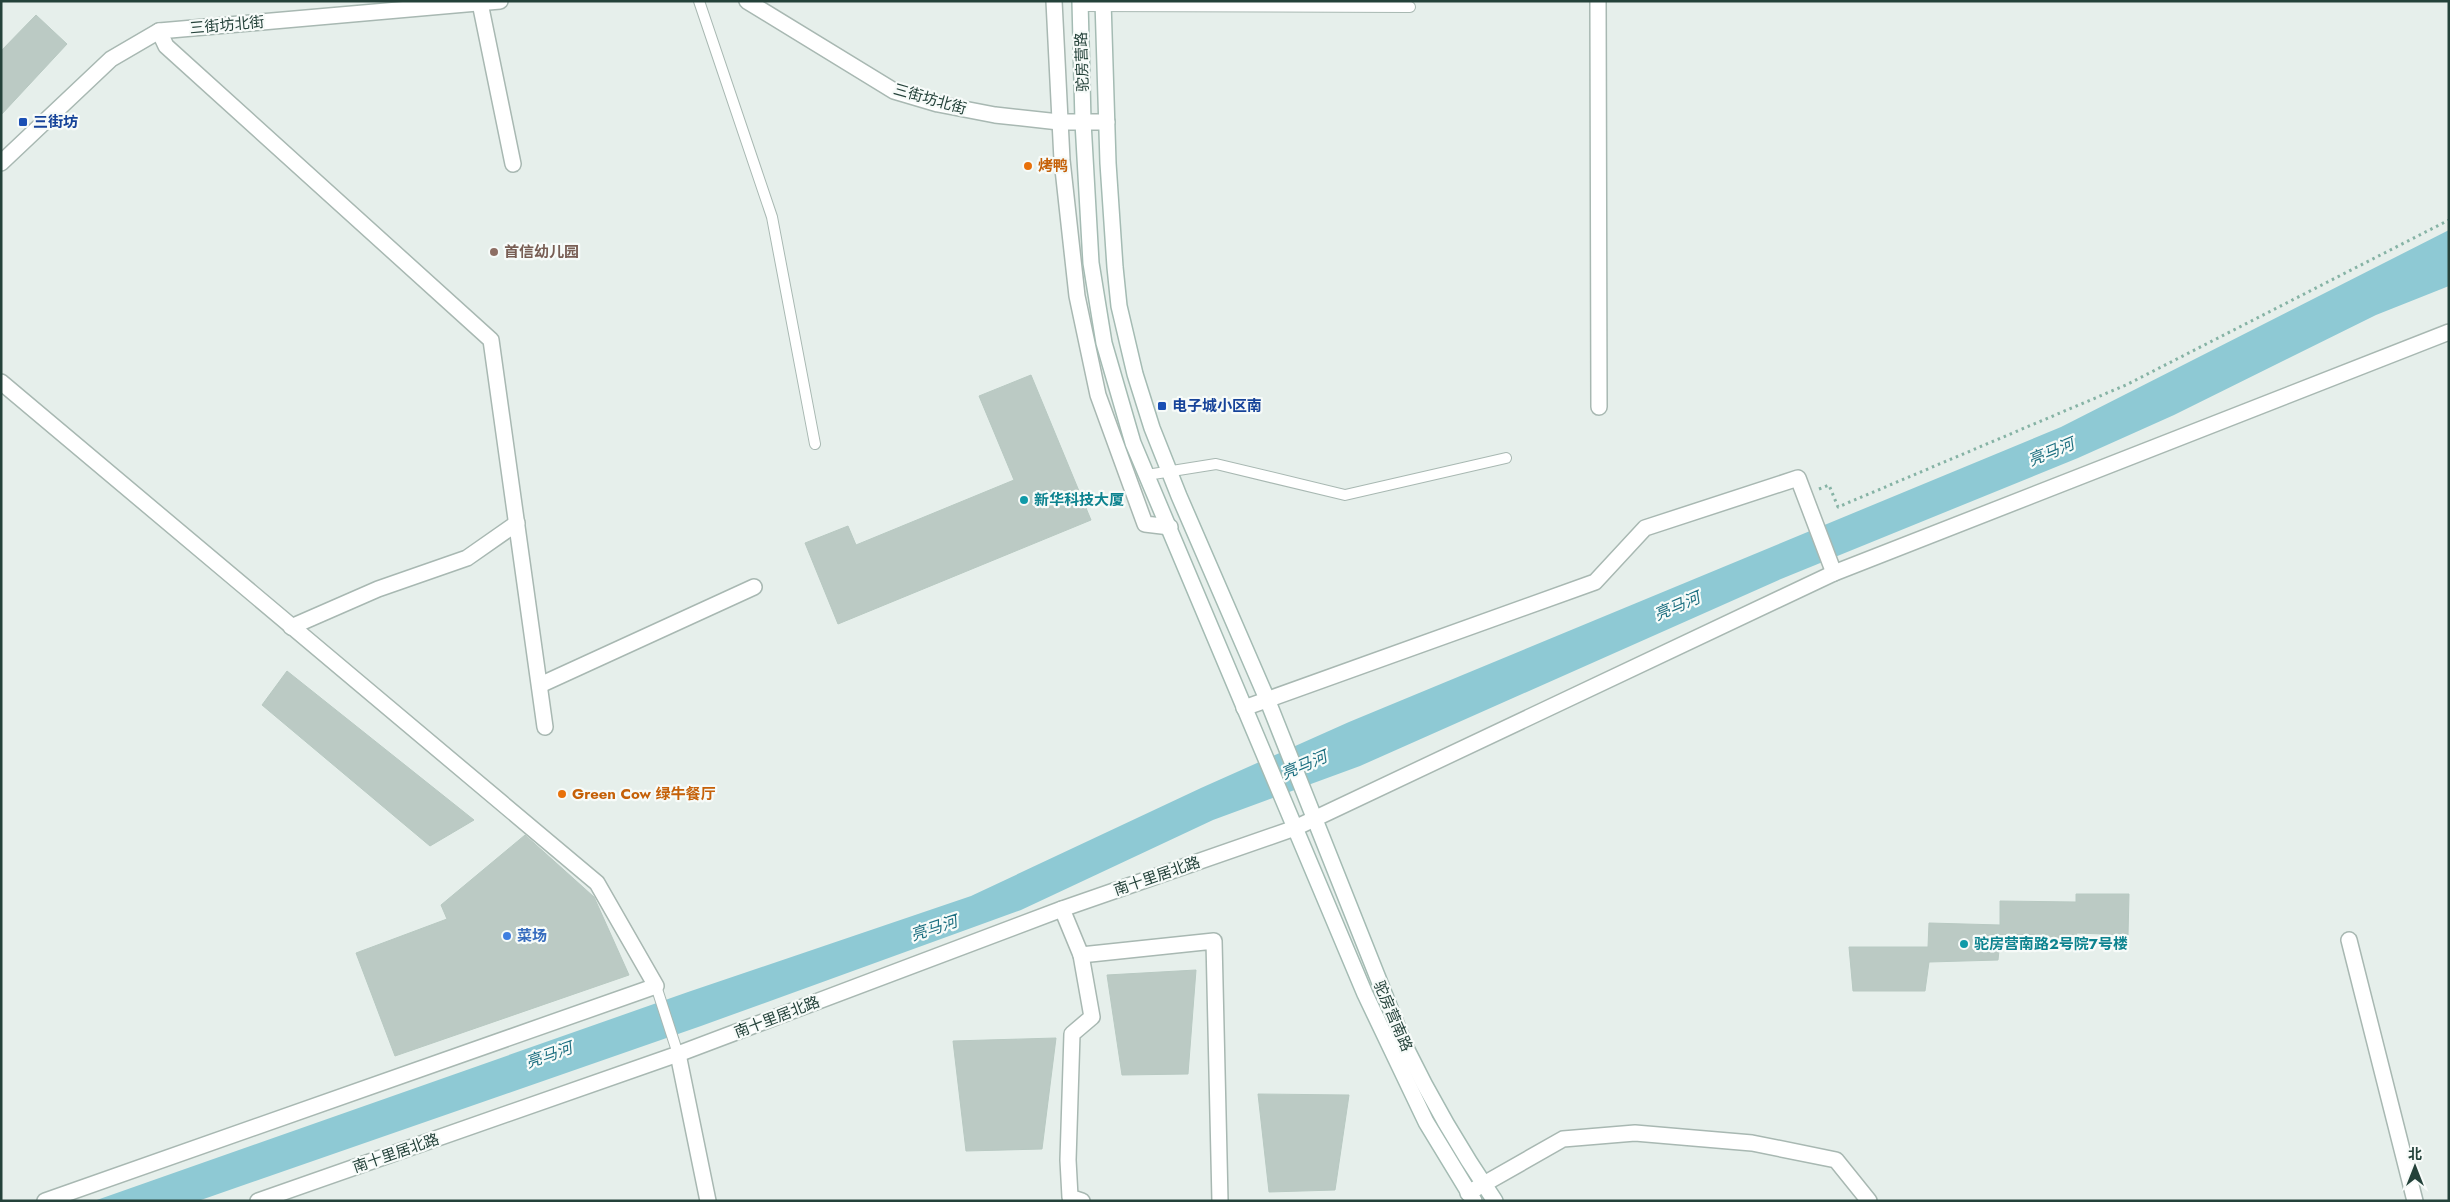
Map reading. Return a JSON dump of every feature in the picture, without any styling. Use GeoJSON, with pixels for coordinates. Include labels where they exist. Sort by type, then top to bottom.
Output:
{"type":"FeatureCollection","features":[{"type":"Feature","properties":{"kind":"street","name":"三街坊北街"},"geometry":{"type":"LineString","coordinates":[[1,163],[111,59],[159,31],[385,6],[500,1]]}},
{"type":"Feature","properties":{"kind":"street","name":"三街坊北街"},"geometry":{"type":"LineString","coordinates":[[747,1],[894,91],[947,106],[996,115],[1059,122],[1107,122]]}},
{"type":"Feature","properties":{"kind":"street"},"geometry":{"type":"LineString","coordinates":[[1054,1],[1059,122],[1077,296],[1098,395],[1144,524],[1170,527]]}},
{"type":"Feature","properties":{"kind":"street"},"geometry":{"type":"LineString","coordinates":[[1598,1],[1599,407]]}},
{"type":"Feature","properties":{"kind":"street"},"geometry":{"type":"LineString","coordinates":[[480,3],[513,164]]}},
{"type":"Feature","properties":{"kind":"street","name":"驼房营路"},"geometry":{"type":"LineString","coordinates":[[1080,3],[1083,122],[1091,263],[1101,325],[1119,402],[1146,475]]}},
{"type":"Feature","properties":{"kind":"street","name":"驼房营路"},"geometry":{"type":"LineString","coordinates":[[1104,3],[1107,122],[1119,306],[1135,374],[1152,428],[1169,471]]}},
{"type":"Feature","properties":{"kind":"street"},"geometry":{"type":"LineString","coordinates":[[159,31],[166,46],[491,340],[546,727]]}},
{"type":"Feature","properties":{"kind":"street","name":"南十里居北路"},"geometry":{"type":"LineString","coordinates":[[258,1201],[678,1054],[1062,909],[1295,828],[1834,573],[2449,332]]}},
{"type":"Feature","properties":{"kind":"street"},"geometry":{"type":"LineString","coordinates":[[1,382],[290,627],[597,883],[656,986],[44,1201]]}},
{"type":"Feature","properties":{"kind":"street","name":"驼房营南路"},"geometry":{"type":"LineString","coordinates":[[1169,471],[1267,699],[1406,1046],[1428,1094],[1495,1201]]}},
{"type":"Feature","properties":{"kind":"street","name":"驼房营南路"},"geometry":{"type":"LineString","coordinates":[[1146,475],[1170,527],[1244,708],[1394,1058],[1426,1122],[1471,1197]]}},
{"type":"Feature","properties":{"kind":"street"},"geometry":{"type":"LineString","coordinates":[[1244,708],[1595,582],[1645,528],[1798,478],[1834,573]]}},
{"type":"Feature","properties":{"kind":"street"},"geometry":{"type":"LineString","coordinates":[[290,627],[378,589],[467,558],[517,523]]}},
{"type":"Feature","properties":{"kind":"street"},"geometry":{"type":"LineString","coordinates":[[540,685],[754,587]]}},
{"type":"Feature","properties":{"kind":"street"},"geometry":{"type":"LineString","coordinates":[[1062,909],[1080,955],[1092,1017],[1072,1034],[1068,1160],[1070,1197],[1082,1201]]}},
{"type":"Feature","properties":{"kind":"street"},"geometry":{"type":"LineString","coordinates":[[2349,940],[2415,1201]]}},
{"type":"Feature","properties":{"kind":"street"},"geometry":{"type":"LineString","coordinates":[[1080,955],[1214,941],[1220,1201]]}},
{"type":"Feature","properties":{"kind":"street"},"geometry":{"type":"LineString","coordinates":[[678,1054],[708,1201]]}},
{"type":"Feature","properties":{"kind":"street"},"geometry":{"type":"LineString","coordinates":[[1471,1197],[1484,1184],[1563,1139],[1635,1133],[1752,1143],[1836,1160],[1869,1201]]}},
{"type":"Feature","properties":{"kind":"lane"},"geometry":{"type":"LineString","coordinates":[[699,1],[772,217],[814,444]]}},
{"type":"Feature","properties":{"kind":"lane"},"geometry":{"type":"LineString","coordinates":[[1080,3],[1410,7]]}},
{"type":"Feature","properties":{"kind":"lane"},"geometry":{"type":"LineString","coordinates":[[1146,475],[1216,464],[1345,495],[1506,458]]}},
{"type":"Feature","properties":{"kind":"lane"},"geometry":{"type":"LineString","coordinates":[[656,986],[678,1054]]}},
{"type":"Feature","properties":{"kind":"path"},"geometry":{"type":"LineString","coordinates":[[1805,496],[1829,485],[1838,507],[2108,392],[2449,220]]}},
{"type":"Feature","properties":{"kind":"water","name":"亮马河"},"geometry":{"type":"Polygon","coordinates":[[[2449,230],[2449,286],[2376,315],[2174,415],[2078,458],[1781,579],[1360,766],[1213,820],[1021,910],[701,1026],[198,1201],[94,1201],[688,992],[971,896],[1201,788],[1349,722],[2061,427],[2449,230]]]}},
{"type":"Feature","properties":{"kind":"building"},"geometry":{"type":"Polygon","coordinates":[[[36,15],[67,44],[1,115],[1,51],[36,15]]]}},
{"type":"Feature","properties":{"kind":"building","name":"新华科技大厦"},"geometry":{"type":"Polygon","coordinates":[[[1031,375],[1091,520],[838,624],[805,543],[848,526],[856,545],[1014,480],[979,396],[1031,375]]]}},
{"type":"Feature","properties":{"kind":"building"},"geometry":{"type":"Polygon","coordinates":[[[287,671],[474,820],[430,846],[262,705],[287,671]]]}},
{"type":"Feature","properties":{"kind":"building","name":"菜场"},"geometry":{"type":"Polygon","coordinates":[[[525,835],[594,897],[629,975],[395,1056],[356,953],[447,919],[441,905],[525,835]]]}},
{"type":"Feature","properties":{"kind":"building","name":"驼房营南路2号院7号楼"},"geometry":{"type":"Polygon","coordinates":[[[2076,894],[2129,894],[2128,935],[2077,933],[2075,940],[2000,941],[1998,960],[1929,962],[1925,991],[1853,991],[1849,947],[1928,947],[1929,923],[2000,925],[2000,901],[2076,902],[2076,894]]]}},
{"type":"Feature","properties":{"kind":"building"},"geometry":{"type":"Polygon","coordinates":[[[1196,970],[1188,1074],[1122,1075],[1107,975],[1196,970]]]}},
{"type":"Feature","properties":{"kind":"building"},"geometry":{"type":"Polygon","coordinates":[[[1056,1038],[1042,1149],[966,1151],[953,1041],[1056,1038]]]}},
{"type":"Feature","properties":{"kind":"building"},"geometry":{"type":"Polygon","coordinates":[[[1258,1094],[1349,1095],[1335,1190],[1269,1192],[1258,1094]]]}},
{"type":"Feature","properties":{"kind":"place","name":"三街坊"},"geometry":{"type":"Point","coordinates":[23,122]}},
{"type":"Feature","properties":{"kind":"place","name":"烤鸭"},"geometry":{"type":"Point","coordinates":[1028,166]}},
{"type":"Feature","properties":{"kind":"place","name":"首信幼儿园"},"geometry":{"type":"Point","coordinates":[494,252]}},
{"type":"Feature","properties":{"kind":"place","name":"电子城小区南"},"geometry":{"type":"Point","coordinates":[1162,406]}},
{"type":"Feature","properties":{"kind":"place","name":"新华科技大厦"},"geometry":{"type":"Point","coordinates":[1024,500]}},
{"type":"Feature","properties":{"kind":"place","name":"Green Cow 绿牛餐厅"},"geometry":{"type":"Point","coordinates":[562,794]}},
{"type":"Feature","properties":{"kind":"place","name":"菜场"},"geometry":{"type":"Point","coordinates":[507,936]}},
{"type":"Feature","properties":{"kind":"place","name":"驼房营南路2号院7号楼"},"geometry":{"type":"Point","coordinates":[1964,944]}}]}
